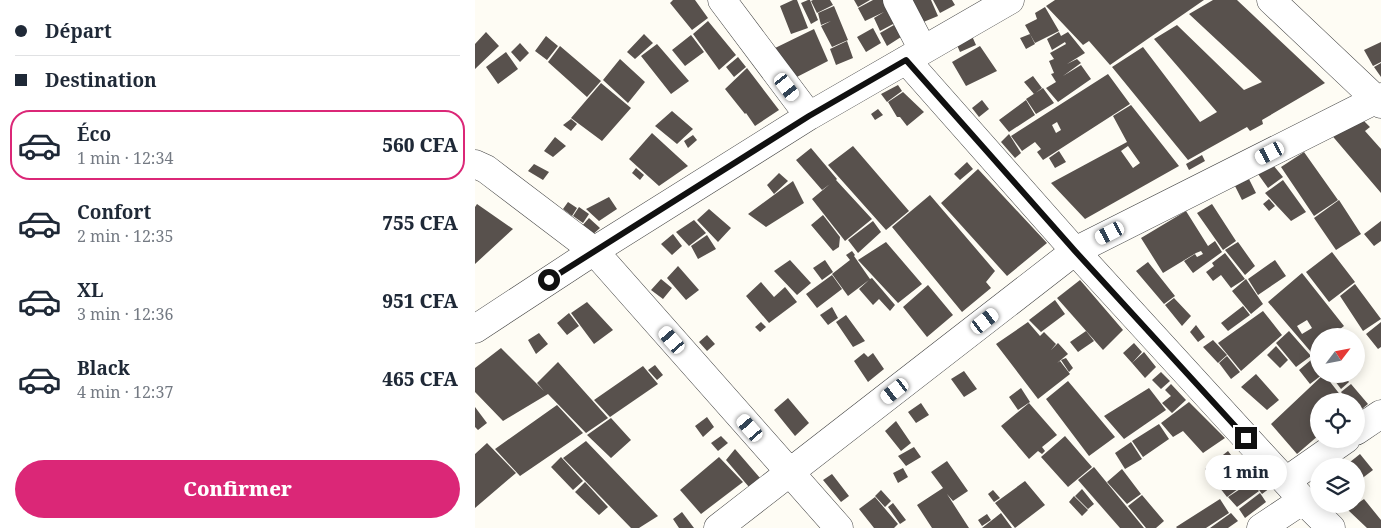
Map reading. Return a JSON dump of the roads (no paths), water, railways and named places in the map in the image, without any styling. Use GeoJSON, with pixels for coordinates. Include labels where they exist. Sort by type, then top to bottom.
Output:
{"type":"FeatureCollection","features":[{"type":"Feature","properties":{"kind":"street"},"geometry":{"type":"LineString","coordinates":[[722,0],[809,116]]}},
{"type":"Feature","properties":{"kind":"street"},"geometry":{"type":"LineString","coordinates":[[897,0],[914,55],[1075,251],[1294,491],[1331,528]]}},
{"type":"Feature","properties":{"kind":"street"},"geometry":{"type":"LineString","coordinates":[[475,329],[594,251],[809,116],[1010,0]]}},
{"type":"Feature","properties":{"kind":"street"},"geometry":{"type":"LineString","coordinates":[[718,528],[1075,251],[1379,100],[1271,0]]}},
{"type":"Feature","properties":{"kind":"street"},"geometry":{"type":"LineString","coordinates":[[475,164],[486,169],[594,251],[839,528]]}},
{"type":"Feature","properties":{"kind":"street"},"geometry":{"type":"LineString","coordinates":[[1365,425],[1381,414]]}},
{"type":"Feature","properties":{"kind":"street"},"geometry":{"type":"LineString","coordinates":[[1261,528],[1294,491],[1337,448]]}}]}
